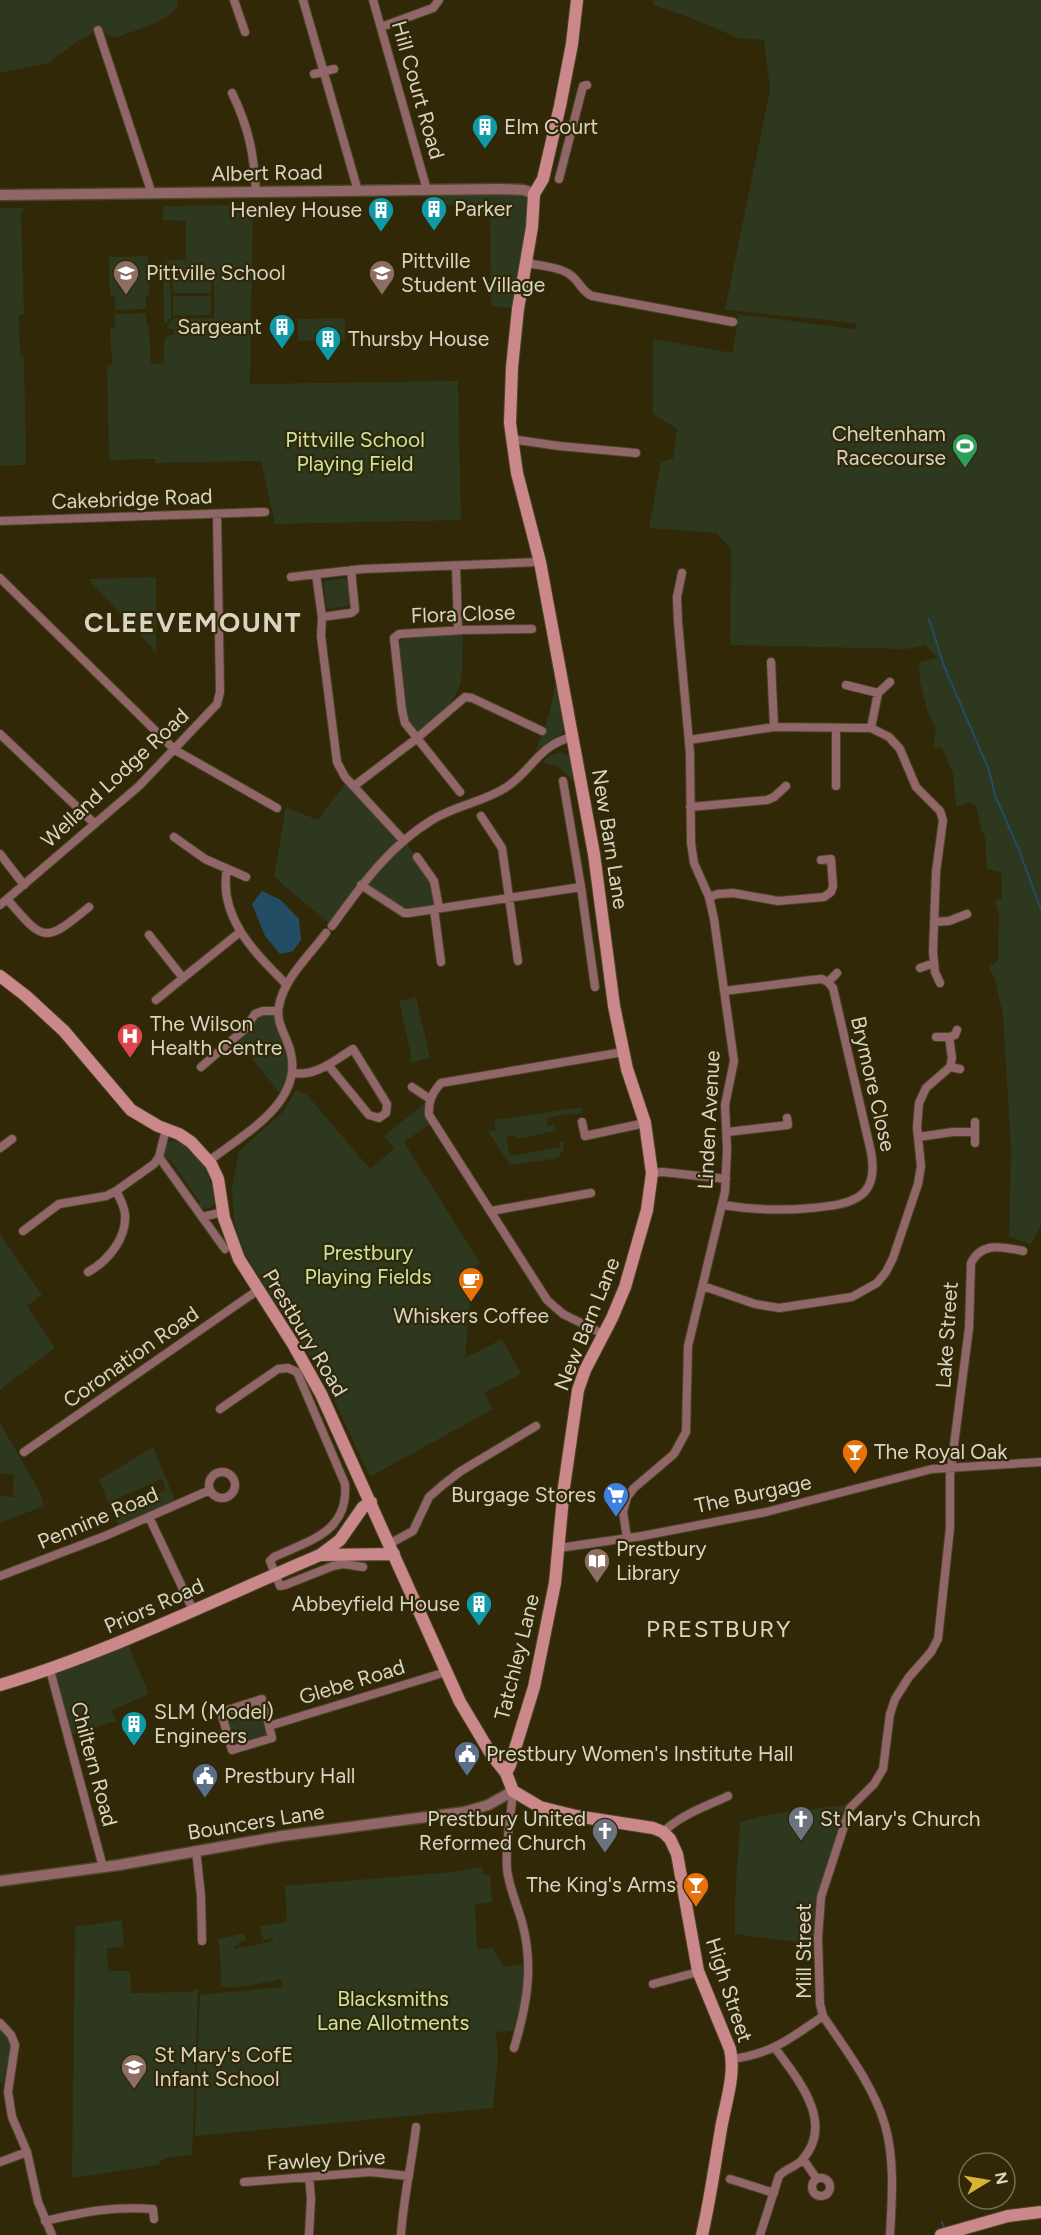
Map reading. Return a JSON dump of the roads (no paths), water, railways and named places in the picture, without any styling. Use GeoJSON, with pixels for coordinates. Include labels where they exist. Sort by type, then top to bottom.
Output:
{"type":"FeatureCollection","features":[{"type":"Feature","properties":{"kind":"main road","name":"New Barn Lane"},"geometry":{"type":"LineString","coordinates":[[559,1548],[564,1487],[578,1390],[585,1370],[620,1302],[630,1273],[647,1210],[652,1173],[645,1123],[623,1052],[613,999],[600,894],[572,736],[540,562],[517,472],[511,438],[511,377],[534,194],[543,179],[555,128],[566,77],[577,0]]}},
{"type":"Feature","properties":{"kind":"main road","name":"Prestbury Road"},"geometry":{"type":"LineString","coordinates":[[0,976],[40,1008],[64,1031],[131,1110],[191,1142],[209,1161],[218,1179],[223,1212],[238,1259],[293,1344],[321,1394],[460,1702],[488,1749],[506,1773],[513,1791]]}},
{"type":"Feature","properties":{"kind":"main road","name":"Priors Road"},"geometry":{"type":"LineString","coordinates":[[0,1685],[50,1670],[110,1647],[320,1555],[340,1540],[363,1508],[371,1502]]}},
{"type":"Feature","properties":{"kind":"main road","name":"Tatchley Lane"},"geometry":{"type":"LineString","coordinates":[[506,1773],[534,1687],[555,1582],[559,1548]]}},
{"type":"Feature","properties":{"kind":"main road","name":"Priors Road"},"geometry":{"type":"LineString","coordinates":[[320,1555],[392,1549]]}},
{"type":"Feature","properties":{"kind":"main road"},"geometry":{"type":"LineString","coordinates":[[513,1791],[540,1807],[576,1816],[653,1828],[663,1832]]}},
{"type":"Feature","properties":{"kind":"main road","name":"High Street"},"geometry":{"type":"LineString","coordinates":[[663,1832],[670,1839],[677,1854],[698,1972],[732,2059],[729,2091],[702,2235]]}},
{"type":"Feature","properties":{"kind":"main road"},"geometry":{"type":"LineString","coordinates":[[941,2235],[1008,2216],[1041,2212]]}},
{"type":"Feature","properties":{"kind":"street"},"geometry":{"type":"LineString","coordinates":[[234,0],[245,32]]}},
{"type":"Feature","properties":{"kind":"street"},"geometry":{"type":"LineString","coordinates":[[303,0],[358,191]]}},
{"type":"Feature","properties":{"kind":"street","name":"Hill Court Road"},"geometry":{"type":"LineString","coordinates":[[373,0],[427,190]]}},
{"type":"Feature","properties":{"kind":"street"},"geometry":{"type":"LineString","coordinates":[[381,27],[433,8],[439,0]]}},
{"type":"Feature","properties":{"kind":"street"},"geometry":{"type":"LineString","coordinates":[[98,30],[152,194]]}},
{"type":"Feature","properties":{"kind":"street"},"geometry":{"type":"LineString","coordinates":[[314,75],[334,69]]}},
{"type":"Feature","properties":{"kind":"street"},"geometry":{"type":"LineString","coordinates":[[559,179],[583,86],[587,85]]}},
{"type":"Feature","properties":{"kind":"street"},"geometry":{"type":"LineString","coordinates":[[232,93],[246,125],[252,146],[256,192]]}},
{"type":"Feature","properties":{"kind":"street"},"geometry":{"type":"LineString","coordinates":[[555,128],[571,130]]}},
{"type":"Feature","properties":{"kind":"street","name":"Albert Road"},"geometry":{"type":"LineString","coordinates":[[0,195],[501,189],[524,190],[534,194]]}},
{"type":"Feature","properties":{"kind":"street"},"geometry":{"type":"LineString","coordinates":[[526,263],[566,273],[592,296],[733,322]]}},
{"type":"Feature","properties":{"kind":"street"},"geometry":{"type":"LineString","coordinates":[[511,438],[559,446],[636,453]]}},
{"type":"Feature","properties":{"kind":"street","name":"Cakebridge Road"},"geometry":{"type":"LineString","coordinates":[[0,521],[265,512]]}},
{"type":"Feature","properties":{"kind":"street","name":"Welland Lodge Road"},"geometry":{"type":"LineString","coordinates":[[3,902],[139,786],[212,712],[219,698],[217,515]]}},
{"type":"Feature","properties":{"kind":"street"},"geometry":{"type":"LineString","coordinates":[[291,577],[351,570],[540,562]]}},
{"type":"Feature","properties":{"kind":"street"},"geometry":{"type":"LineString","coordinates":[[456,566],[458,630]]}},
{"type":"Feature","properties":{"kind":"street"},"geometry":{"type":"LineString","coordinates":[[322,616],[351,613],[355,610],[351,570]]}},
{"type":"Feature","properties":{"kind":"street","name":"Linden Avenue"},"geometry":{"type":"LineString","coordinates":[[627,1538],[624,1512],[627,1497],[634,1488],[674,1454],[686,1432],[687,1355],[723,1205],[727,1132],[725,1098],[734,1065],[714,919],[709,897],[693,858],[689,740],[678,622],[678,597],[682,573]]}},
{"type":"Feature","properties":{"kind":"street"},"geometry":{"type":"LineString","coordinates":[[316,574],[322,616],[321,636],[337,762],[344,776],[404,841]]}},
{"type":"Feature","properties":{"kind":"street"},"geometry":{"type":"LineString","coordinates":[[0,578],[175,750],[277,808]]}},
{"type":"Feature","properties":{"kind":"street","name":"Flora Close"},"geometry":{"type":"LineString","coordinates":[[416,739],[402,715],[394,638],[399,634],[458,630],[532,629]]}},
{"type":"Feature","properties":{"kind":"street"},"geometry":{"type":"LineString","coordinates":[[771,662],[774,727]]}},
{"type":"Feature","properties":{"kind":"street"},"geometry":{"type":"LineString","coordinates":[[871,728],[878,693],[890,682]]}},
{"type":"Feature","properties":{"kind":"street"},"geometry":{"type":"LineString","coordinates":[[846,685],[878,693]]}},
{"type":"Feature","properties":{"kind":"street"},"geometry":{"type":"LineString","coordinates":[[354,786],[416,739],[461,699],[467,697],[542,731]]}},
{"type":"Feature","properties":{"kind":"street"},"geometry":{"type":"LineString","coordinates":[[689,740],[774,727],[871,728],[884,733],[895,743],[916,787],[942,815],[934,922],[934,963],[940,983]]}},
{"type":"Feature","properties":{"kind":"street"},"geometry":{"type":"LineString","coordinates":[[836,729],[836,786]]}},
{"type":"Feature","properties":{"kind":"street"},"geometry":{"type":"LineString","coordinates":[[0,735],[95,824]]}},
{"type":"Feature","properties":{"kind":"street"},"geometry":{"type":"LineString","coordinates":[[209,1161],[246,1133],[279,1103],[286,1091],[292,1073],[291,1054],[278,1020],[278,1011],[286,984],[370,873],[404,841],[433,819],[502,790],[510,785],[547,748],[572,736]]}},
{"type":"Feature","properties":{"kind":"street"},"geometry":{"type":"LineString","coordinates":[[416,739],[460,792]]}},
{"type":"Feature","properties":{"kind":"street"},"geometry":{"type":"LineString","coordinates":[[563,781],[595,987]]}},
{"type":"Feature","properties":{"kind":"street"},"geometry":{"type":"LineString","coordinates":[[690,807],[766,800],[774,797],[786,786]]}},
{"type":"Feature","properties":{"kind":"street"},"geometry":{"type":"LineString","coordinates":[[481,816],[502,848],[518,961]]}},
{"type":"Feature","properties":{"kind":"street"},"geometry":{"type":"LineString","coordinates":[[174,837],[205,859],[246,877]]}},
{"type":"Feature","properties":{"kind":"street"},"geometry":{"type":"LineString","coordinates":[[0,855],[24,885]]}},
{"type":"Feature","properties":{"kind":"street"},"geometry":{"type":"LineString","coordinates":[[417,857],[434,881],[441,962]]}},
{"type":"Feature","properties":{"kind":"street"},"geometry":{"type":"LineString","coordinates":[[709,897],[726,893],[778,901],[824,897],[829,894],[833,886],[831,859],[821,860]]}},
{"type":"Feature","properties":{"kind":"street"},"geometry":{"type":"LineString","coordinates":[[226,868],[224,881],[226,894],[240,932],[256,954],[286,984]]}},
{"type":"Feature","properties":{"kind":"street"},"geometry":{"type":"LineString","coordinates":[[361,885],[404,912],[509,899],[581,887]]}},
{"type":"Feature","properties":{"kind":"street"},"geometry":{"type":"LineString","coordinates":[[3,902],[32,928],[46,933],[61,930],[89,907]]}},
{"type":"Feature","properties":{"kind":"street"},"geometry":{"type":"LineString","coordinates":[[934,922],[949,921],[967,914]]}},
{"type":"Feature","properties":{"kind":"street"},"geometry":{"type":"LineString","coordinates":[[156,1000],[240,932]]}},
{"type":"Feature","properties":{"kind":"street"},"geometry":{"type":"LineString","coordinates":[[149,935],[183,978]]}},
{"type":"Feature","properties":{"kind":"street"},"geometry":{"type":"LineString","coordinates":[[920,968],[934,963]]}},
{"type":"Feature","properties":{"kind":"street"},"geometry":{"type":"LineString","coordinates":[[724,991],[822,979],[828,982],[837,973]]}},
{"type":"Feature","properties":{"kind":"street","name":"Brymore Close"},"geometry":{"type":"LineString","coordinates":[[723,1205],[774,1211],[840,1205],[857,1199],[870,1184],[873,1171],[871,1152],[833,988],[828,982]]}},
{"type":"Feature","properties":{"kind":"street"},"geometry":{"type":"LineString","coordinates":[[201,1067],[245,1029],[255,1014],[263,1011],[278,1011]]}},
{"type":"Feature","properties":{"kind":"street"},"geometry":{"type":"LineString","coordinates":[[936,1037],[955,1035],[957,1030]]}},
{"type":"Feature","properties":{"kind":"street"},"geometry":{"type":"LineString","coordinates":[[703,1286],[755,1304],[779,1308],[852,1298],[871,1288],[882,1278],[890,1265],[908,1218],[920,1176],[917,1118],[921,1098],[926,1088],[950,1066],[949,1037]]}},
{"type":"Feature","properties":{"kind":"street"},"geometry":{"type":"LineString","coordinates":[[292,1073],[307,1075],[353,1049],[387,1104],[386,1113],[379,1118],[367,1112],[328,1065]]}},
{"type":"Feature","properties":{"kind":"street"},"geometry":{"type":"LineString","coordinates":[[603,1334],[568,1317],[552,1306],[429,1115],[430,1099],[441,1083],[623,1052]]}},
{"type":"Feature","properties":{"kind":"street"},"geometry":{"type":"LineString","coordinates":[[950,1066],[960,1069]]}},
{"type":"Feature","properties":{"kind":"street"},"geometry":{"type":"LineString","coordinates":[[412,1087],[430,1099]]}},
{"type":"Feature","properties":{"kind":"street"},"geometry":{"type":"LineString","coordinates":[[582,1122],[585,1136],[645,1123]]}},
{"type":"Feature","properties":{"kind":"street"},"geometry":{"type":"LineString","coordinates":[[975,1122],[975,1143]]}},
{"type":"Feature","properties":{"kind":"street"},"geometry":{"type":"LineString","coordinates":[[727,1132],[788,1126]]}},
{"type":"Feature","properties":{"kind":"street"},"geometry":{"type":"LineString","coordinates":[[23,1231],[59,1204],[106,1196],[154,1164],[159,1157],[166,1129]]}},
{"type":"Feature","properties":{"kind":"street"},"geometry":{"type":"LineString","coordinates":[[918,1137],[953,1132],[975,1132]]}},
{"type":"Feature","properties":{"kind":"street"},"geometry":{"type":"LineString","coordinates":[[0,1148],[12,1139]]}},
{"type":"Feature","properties":{"kind":"street"},"geometry":{"type":"LineString","coordinates":[[159,1157],[225,1249]]}},
{"type":"Feature","properties":{"kind":"street"},"geometry":{"type":"LineString","coordinates":[[652,1173],[663,1172],[726,1179]]}},
{"type":"Feature","properties":{"kind":"street"},"geometry":{"type":"LineString","coordinates":[[88,1272],[109,1257],[122,1231],[125,1215],[116,1191]]}},
{"type":"Feature","properties":{"kind":"street"},"geometry":{"type":"LineString","coordinates":[[491,1211],[591,1193]]}},
{"type":"Feature","properties":{"kind":"street"},"geometry":{"type":"LineString","coordinates":[[202,1217],[223,1212]]}},
{"type":"Feature","properties":{"kind":"street","name":"Lake Street"},"geometry":{"type":"LineString","coordinates":[[952,1468],[969,1328],[971,1263],[980,1251],[989,1247],[999,1246],[1023,1251]]}},
{"type":"Feature","properties":{"kind":"street","name":"Coronation Road"},"geometry":{"type":"LineString","coordinates":[[24,1452],[258,1290]]}},
{"type":"Feature","properties":{"kind":"street"},"geometry":{"type":"LineString","coordinates":[[220,1409],[278,1369],[294,1370],[299,1375],[345,1484],[343,1506],[335,1523],[327,1532],[274,1557],[270,1562],[280,1586],[333,1566],[343,1564],[363,1567]]}},
{"type":"Feature","properties":{"kind":"street"},"geometry":{"type":"LineString","coordinates":[[392,1549],[413,1531],[429,1497],[444,1484],[461,1471],[536,1426]]}},
{"type":"Feature","properties":{"kind":"street","name":"The Burgage"},"geometry":{"type":"LineString","coordinates":[[559,1548],[766,1512],[932,1469],[1041,1462]]}},
{"type":"Feature","properties":{"kind":"street","name":"Mill Street"},"geometry":{"type":"LineString","coordinates":[[890,2235],[892,2189],[889,2145],[885,2125],[872,2093],[823,2016],[820,2004],[820,1902],[850,1808],[874,1784],[884,1769],[890,1714],[896,1699],[909,1677],[931,1652],[938,1639],[950,1528],[952,1468]]}},
{"type":"Feature","properties":{"kind":"street","name":"Pennine Road"},"geometry":{"type":"LineString","coordinates":[[0,1576],[149,1517],[210,1490]]}},
{"type":"Feature","properties":{"kind":"street"},"geometry":{"type":"LineString","coordinates":[[149,1517],[193,1610]]}},
{"type":"Feature","properties":{"kind":"street","name":"Chiltern Road"},"geometry":{"type":"LineString","coordinates":[[50,1670],[103,1867]]}},
{"type":"Feature","properties":{"kind":"street","name":"Glebe Road"},"geometry":{"type":"LineString","coordinates":[[269,1726],[446,1672]]}},
{"type":"Feature","properties":{"kind":"street"},"geometry":{"type":"LineString","coordinates":[[262,1699],[269,1726],[272,1738],[232,1750],[221,1712],[262,1699]]}},
{"type":"Feature","properties":{"kind":"street"},"geometry":{"type":"LineString","coordinates":[[513,1791],[507,1838],[507,1868],[511,1891],[525,1934],[529,1974],[526,2007],[514,2048]]}},
{"type":"Feature","properties":{"kind":"street","name":"Bouncers Lane"},"geometry":{"type":"LineString","coordinates":[[0,1881],[103,1867],[292,1834],[464,1812],[488,1805],[513,1791]]}},
{"type":"Feature","properties":{"kind":"street"},"geometry":{"type":"LineString","coordinates":[[663,1832],[694,1810],[728,1796]]}},
{"type":"Feature","properties":{"kind":"street"},"geometry":{"type":"LineString","coordinates":[[196,1850],[201,1896],[202,1941]]}},
{"type":"Feature","properties":{"kind":"street"},"geometry":{"type":"LineString","coordinates":[[653,1984],[698,1972]]}},
{"type":"Feature","properties":{"kind":"street"},"geometry":{"type":"LineString","coordinates":[[732,2059],[755,2056],[775,2048],[823,2016]]}},
{"type":"Feature","properties":{"kind":"street"},"geometry":{"type":"LineString","coordinates":[[0,2024],[11,2035],[15,2045],[9,2102],[14,2124],[27,2152],[34,2175],[38,2202],[52,2235]]}},
{"type":"Feature","properties":{"kind":"street"},"geometry":{"type":"LineString","coordinates":[[763,2234],[782,2172],[803,2159],[813,2137],[813,2111],[808,2095],[775,2048]]}},
{"type":"Feature","properties":{"kind":"street"},"geometry":{"type":"LineString","coordinates":[[401,2235],[416,2127]]}},
{"type":"Feature","properties":{"kind":"street"},"geometry":{"type":"LineString","coordinates":[[0,2162],[27,2152]]}},
{"type":"Feature","properties":{"kind":"street"},"geometry":{"type":"LineString","coordinates":[[803,2159],[817,2179]]}},
{"type":"Feature","properties":{"kind":"street","name":"Fawley Drive"},"geometry":{"type":"LineString","coordinates":[[244,2182],[370,2172],[409,2176]]}},
{"type":"Feature","properties":{"kind":"street"},"geometry":{"type":"LineString","coordinates":[[309,2177],[311,2198],[309,2235]]}},
{"type":"Feature","properties":{"kind":"street"},"geometry":{"type":"LineString","coordinates":[[730,2179],[774,2193]]}},
{"type":"Feature","properties":{"kind":"street"},"geometry":{"type":"LineString","coordinates":[[45,2222],[125,2207],[153,2209],[154,2219]]}},
{"type":"Feature","properties":{"kind":"water"},"geometry":{"type":"Polygon","coordinates":[[[262,891],[281,900],[299,919],[301,940],[293,951],[280,954],[265,936],[252,904],[262,891]]]}},
{"type":"Feature","properties":{"kind":"waterway"},"geometry":{"type":"LineString","coordinates":[[929,619],[944,666],[989,770],[995,795],[1019,850],[1041,910]]}},
{"type":"Feature","properties":{"kind":"waterway"},"geometry":{"type":"LineString","coordinates":[[942,2222],[945,2230]]}},
{"type":"Feature","properties":{"kind":"place","name":"Elm Court"},"geometry":{"type":"Point","coordinates":[485,150]}},
{"type":"Feature","properties":{"kind":"place","name":"Parker"},"geometry":{"type":"Point","coordinates":[434,232]}},
{"type":"Feature","properties":{"kind":"place","name":"Henley House"},"geometry":{"type":"Point","coordinates":[381,233]}},
{"type":"Feature","properties":{"kind":"place","name":"Pittville School"},"geometry":{"type":"Point","coordinates":[126,296]}},
{"type":"Feature","properties":{"kind":"place","name":"Pittville Student Village"},"geometry":{"type":"Point","coordinates":[382,296]}},
{"type":"Feature","properties":{"kind":"place","name":"Sargeant"},"geometry":{"type":"Point","coordinates":[282,350]}},
{"type":"Feature","properties":{"kind":"place","name":"Thursby House"},"geometry":{"type":"Point","coordinates":[328,362]}},
{"type":"Feature","properties":{"kind":"place","name":"Cheltenham Racecourse"},"geometry":{"type":"Point","coordinates":[965,469]}},
{"type":"Feature","properties":{"kind":"place","name":"The Wilson Health Centre"},"geometry":{"type":"Point","coordinates":[130,1059]}},
{"type":"Feature","properties":{"kind":"place","name":"Whiskers Coffee"},"geometry":{"type":"Point","coordinates":[471,1303]}},
{"type":"Feature","properties":{"kind":"place","name":"The Royal Oak"},"geometry":{"type":"Point","coordinates":[855,1475]}},
{"type":"Feature","properties":{"kind":"place","name":"Burgage Stores"},"geometry":{"type":"Point","coordinates":[616,1518]}},
{"type":"Feature","properties":{"kind":"place","name":"Prestbury Library"},"geometry":{"type":"Point","coordinates":[597,1584]}},
{"type":"Feature","properties":{"kind":"place","name":"Abbeyfield House"},"geometry":{"type":"Point","coordinates":[479,1627]}},
{"type":"Feature","properties":{"kind":"place","name":"SLM (Model) Engineers"},"geometry":{"type":"Point","coordinates":[134,1747]}},
{"type":"Feature","properties":{"kind":"place","name":"Prestbury Women's Institute Hall"},"geometry":{"type":"Point","coordinates":[467,1777]}},
{"type":"Feature","properties":{"kind":"place","name":"Prestbury Hall"},"geometry":{"type":"Point","coordinates":[205,1799]}},
{"type":"Feature","properties":{"kind":"place","name":"St Mary's Church"},"geometry":{"type":"Point","coordinates":[801,1842]}},
{"type":"Feature","properties":{"kind":"place","name":"Prestbury United Reformed Church"},"geometry":{"type":"Point","coordinates":[605,1854]}},
{"type":"Feature","properties":{"kind":"place","name":"The King's Arms"},"geometry":{"type":"Point","coordinates":[696,1908]}},
{"type":"Feature","properties":{"kind":"place","name":"St Mary's CofE Infant School"},"geometry":{"type":"Point","coordinates":[134,2090]}},
{"type":"Feature","properties":{"kind":"district","name":"CLEEVEMOUNT"},"geometry":{"type":"Point","coordinates":[193,623]}},
{"type":"Feature","properties":{"kind":"district","name":"PRESTBURY"},"geometry":{"type":"Point","coordinates":[719,1629]}},
{"type":"Feature","properties":{"kind":"park label","name":"Pittville School Playing Field"},"geometry":{"type":"Point","coordinates":[355,452]}},
{"type":"Feature","properties":{"kind":"park label","name":"Prestbury Playing Fields"},"geometry":{"type":"Point","coordinates":[368,1265]}},
{"type":"Feature","properties":{"kind":"park label","name":"Blacksmiths Lane Allotments"},"geometry":{"type":"Point","coordinates":[393,2011]}}]}
